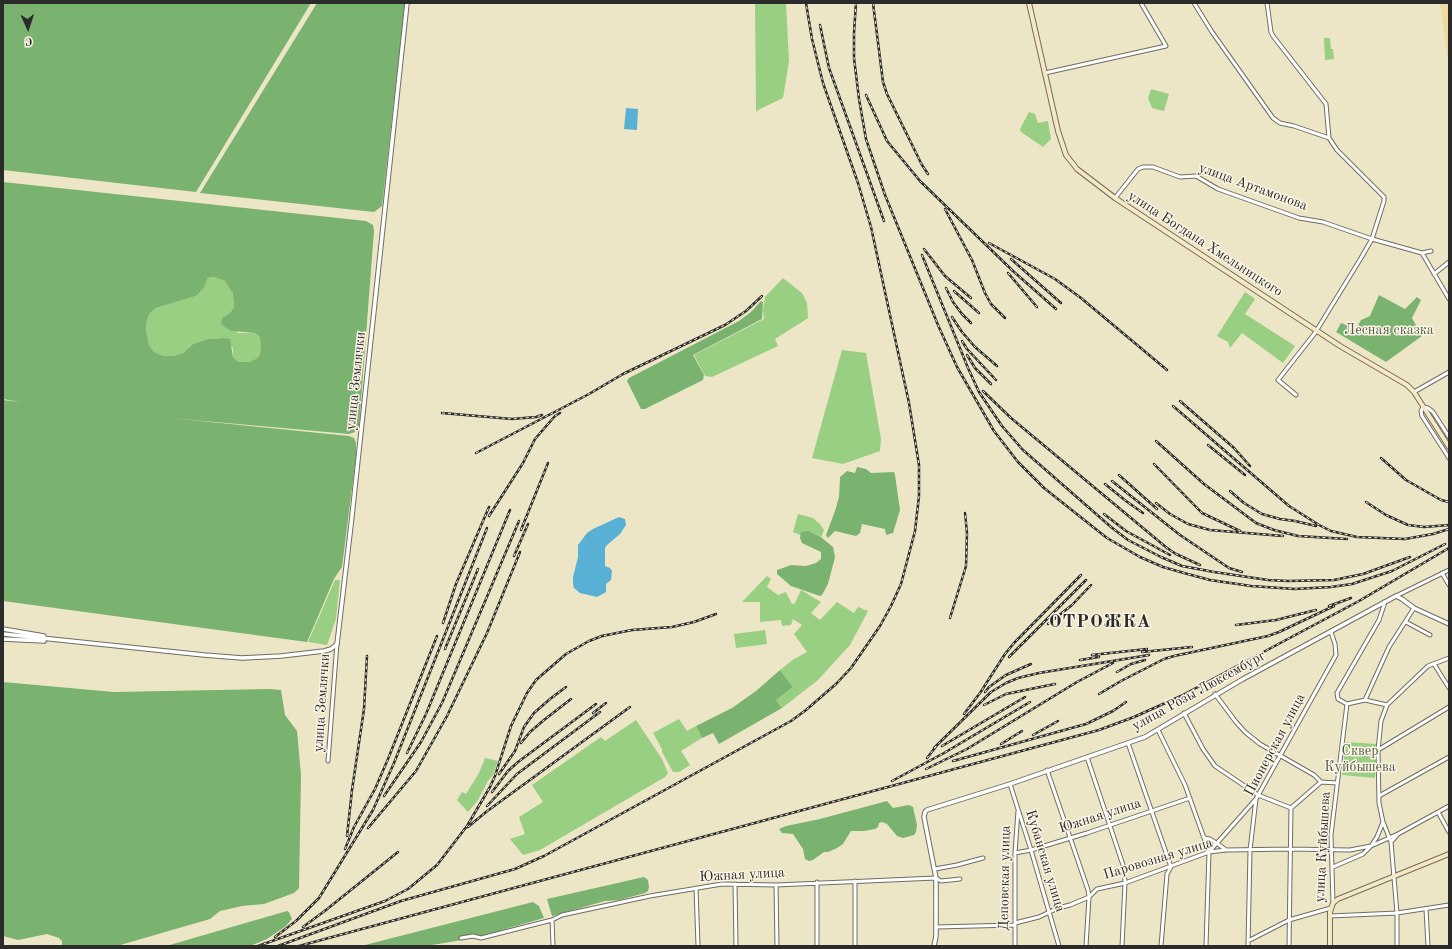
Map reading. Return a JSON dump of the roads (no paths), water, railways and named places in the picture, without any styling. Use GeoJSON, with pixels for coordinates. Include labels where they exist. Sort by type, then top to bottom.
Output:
{"type":"FeatureCollection","features":[{"type":"Feature","properties":{"kind":"main road","name":"улица Богдана Хмельницкого"},"geometry":{"type":"LineString","coordinates":[[1029,3],[1058,131],[1066,155],[1081,172],[1115,198],[1317,330],[1362,359],[1407,385],[1414,392],[1449,447]]}},
{"type":"Feature","properties":{"kind":"main road"},"geometry":{"type":"LineString","coordinates":[[1333,903],[1339,898],[1449,854]]}},
{"type":"Feature","properties":{"kind":"main road","name":"улица Куйбышева"},"geometry":{"type":"LineString","coordinates":[[1330,946],[1330,916],[1333,903]]}},
{"type":"Feature","properties":{"kind":"street","name":"улица Землячки"},"geometry":{"type":"LineString","coordinates":[[328,761],[338,642],[407,3]]}},
{"type":"Feature","properties":{"kind":"street"},"geometry":{"type":"LineString","coordinates":[[1045,73],[1166,46],[1141,3]]}},
{"type":"Feature","properties":{"kind":"street"},"geometry":{"type":"LineString","coordinates":[[1194,3],[1212,32],[1273,118],[1280,123],[1294,126],[1329,138]]}},
{"type":"Feature","properties":{"kind":"street"},"geometry":{"type":"LineString","coordinates":[[1267,3],[1271,32],[1273,36],[1326,104],[1329,138],[1337,150],[1384,197],[1384,202],[1372,239],[1317,330],[1278,380],[1296,395]]}},
{"type":"Feature","properties":{"kind":"street","name":"улица Артамонова"},"geometry":{"type":"LineString","coordinates":[[1115,198],[1138,170],[1151,166],[1180,177],[1196,176],[1218,189],[1299,218],[1323,222],[1372,239],[1422,253]]}},
{"type":"Feature","properties":{"kind":"street"},"geometry":{"type":"LineString","coordinates":[[1431,251],[1422,253],[1449,299]]}},
{"type":"Feature","properties":{"kind":"street"},"geometry":{"type":"LineString","coordinates":[[1434,274],[1449,262]]}},
{"type":"Feature","properties":{"kind":"street"},"geometry":{"type":"LineString","coordinates":[[1414,392],[1440,379],[1449,372]]}},
{"type":"Feature","properties":{"kind":"street"},"geometry":{"type":"LineString","coordinates":[[1449,437],[1433,412],[1428,408],[1423,407],[1421,411],[1424,419],[1449,458]]}},
{"type":"Feature","properties":{"kind":"street","name":"улица Розы Люксембург"},"geometry":{"type":"LineString","coordinates":[[935,869],[924,820],[925,812],[932,808],[1010,784],[1128,743],[1158,730],[1215,694],[1384,602],[1449,570]]}},
{"type":"Feature","properties":{"kind":"street"},"geometry":{"type":"LineString","coordinates":[[1442,573],[1449,585]]}},
{"type":"Feature","properties":{"kind":"street"},"geometry":{"type":"LineString","coordinates":[[1396,596],[1414,608],[1449,624]]}},
{"type":"Feature","properties":{"kind":"street"},"geometry":{"type":"LineString","coordinates":[[1384,602],[1379,620],[1337,693],[1338,699],[1347,704],[1364,700],[1387,705]]}},
{"type":"Feature","properties":{"kind":"street"},"geometry":{"type":"LineString","coordinates":[[1364,700],[1390,647],[1414,608]]}},
{"type":"Feature","properties":{"kind":"street"},"geometry":{"type":"LineString","coordinates":[[1406,622],[1430,635]]}},
{"type":"Feature","properties":{"kind":"street"},"geometry":{"type":"LineString","coordinates":[[3,629],[72,641]]}},
{"type":"Feature","properties":{"kind":"street","name":"Пионерская улица"},"geometry":{"type":"LineString","coordinates":[[1248,946],[1250,850],[1256,799],[1336,656],[1336,644],[1331,632]]}},
{"type":"Feature","properties":{"kind":"street"},"geometry":{"type":"LineString","coordinates":[[3,634],[242,658],[324,651],[334,648],[338,642]]}},
{"type":"Feature","properties":{"kind":"street"},"geometry":{"type":"LineString","coordinates":[[3,640],[72,641]]}},
{"type":"Feature","properties":{"kind":"street"},"geometry":{"type":"LineString","coordinates":[[1397,946],[1391,842],[1383,822],[1379,796],[1378,750],[1381,721],[1387,705],[1428,666],[1449,658]]}},
{"type":"Feature","properties":{"kind":"street"},"geometry":{"type":"LineString","coordinates":[[1434,664],[1449,688]]}},
{"type":"Feature","properties":{"kind":"street"},"geometry":{"type":"LineString","coordinates":[[1215,694],[1236,722],[1245,732],[1260,744],[1314,775],[1321,782],[1337,783]]}},
{"type":"Feature","properties":{"kind":"street","name":"улица Куйбышева"},"geometry":{"type":"LineString","coordinates":[[1333,903],[1332,835],[1347,704]]}},
{"type":"Feature","properties":{"kind":"street"},"geometry":{"type":"LineString","coordinates":[[1378,750],[1449,707]]}},
{"type":"Feature","properties":{"kind":"street"},"geometry":{"type":"LineString","coordinates":[[1184,713],[1203,749],[1215,766],[1258,795],[1291,808]]}},
{"type":"Feature","properties":{"kind":"street"},"geometry":{"type":"LineString","coordinates":[[1158,730],[1190,798],[1209,852],[1206,946]]}},
{"type":"Feature","properties":{"kind":"street"},"geometry":{"type":"LineString","coordinates":[[1128,743],[1171,867],[1167,874],[1160,946]]}},
{"type":"Feature","properties":{"kind":"street"},"geometry":{"type":"LineString","coordinates":[[1087,757],[1124,868],[1125,883],[1122,946]]}},
{"type":"Feature","properties":{"kind":"street"},"geometry":{"type":"LineString","coordinates":[[1379,796],[1449,757]]}},
{"type":"Feature","properties":{"kind":"street"},"geometry":{"type":"LineString","coordinates":[[1047,770],[1089,897],[1086,946]]}},
{"type":"Feature","properties":{"kind":"street"},"geometry":{"type":"LineString","coordinates":[[1289,946],[1291,808],[1321,782]]}},
{"type":"Feature","properties":{"kind":"street","name":"Кубанская улица"},"geometry":{"type":"LineString","coordinates":[[1010,784],[1059,946]]}},
{"type":"Feature","properties":{"kind":"street","name":"Южная улица"},"geometry":{"type":"LineString","coordinates":[[1015,854],[1151,812],[1190,798]]}},
{"type":"Feature","properties":{"kind":"street"},"geometry":{"type":"LineString","coordinates":[[1209,852],[1218,844],[1256,799]]}},
{"type":"Feature","properties":{"kind":"street","name":"Паровозная улица"},"geometry":{"type":"LineString","coordinates":[[936,927],[1015,924],[1050,913],[1058,908],[1089,897],[1097,889],[1125,883],[1209,852],[1226,850],[1290,849],[1350,850],[1371,846],[1398,834],[1449,806]]}},
{"type":"Feature","properties":{"kind":"street","name":"Деповская улица"},"geometry":{"type":"LineString","coordinates":[[1014,946],[1015,854],[1018,810]]}},
{"type":"Feature","properties":{"kind":"street"},"geometry":{"type":"LineString","coordinates":[[1438,812],[1449,832]]}},
{"type":"Feature","properties":{"kind":"street"},"geometry":{"type":"LineString","coordinates":[[1333,867],[1363,854],[1377,837],[1383,822]]}},
{"type":"Feature","properties":{"kind":"street"},"geometry":{"type":"LineString","coordinates":[[1391,842],[1398,834]]}},
{"type":"Feature","properties":{"kind":"street"},"geometry":{"type":"LineString","coordinates":[[1205,838],[1210,839],[1226,850]]}},
{"type":"Feature","properties":{"kind":"street"},"geometry":{"type":"LineString","coordinates":[[934,946],[936,940],[935,869],[983,858]]}},
{"type":"Feature","properties":{"kind":"street"},"geometry":{"type":"LineString","coordinates":[[1161,870],[1167,874]]}},
{"type":"Feature","properties":{"kind":"street","name":"Южная улица"},"geometry":{"type":"LineString","coordinates":[[461,938],[470,936],[481,938],[552,920],[562,915],[722,884],[776,885],[817,882],[936,878],[941,881],[960,879]]}},
{"type":"Feature","properties":{"kind":"street"},"geometry":{"type":"LineString","coordinates":[[855,881],[855,946]]}},
{"type":"Feature","properties":{"kind":"street"},"geometry":{"type":"LineString","coordinates":[[817,882],[817,946]]}},
{"type":"Feature","properties":{"kind":"street"},"geometry":{"type":"LineString","coordinates":[[735,884],[736,946]]}},
{"type":"Feature","properties":{"kind":"street"},"geometry":{"type":"LineString","coordinates":[[776,885],[777,946]]}},
{"type":"Feature","properties":{"kind":"street"},"geometry":{"type":"LineString","coordinates":[[696,888],[698,946]]}},
{"type":"Feature","properties":{"kind":"street"},"geometry":{"type":"LineString","coordinates":[[1334,895],[1339,898]]}},
{"type":"Feature","properties":{"kind":"street"},"geometry":{"type":"LineString","coordinates":[[1330,916],[1396,913],[1449,905]]}},
{"type":"Feature","properties":{"kind":"street"},"geometry":{"type":"LineString","coordinates":[[1248,941],[1289,920],[1331,908]]}},
{"type":"Feature","properties":{"kind":"street"},"geometry":{"type":"LineString","coordinates":[[1426,909],[1428,946]]}},
{"type":"Feature","properties":{"kind":"street"},"geometry":{"type":"LineString","coordinates":[[552,920],[553,946]]}},
{"type":"Feature","properties":{"kind":"water"},"geometry":{"type":"Polygon","coordinates":[[[626,108],[638,109],[637,130],[624,129],[626,108]]]}},
{"type":"Feature","properties":{"kind":"water"},"geometry":{"type":"Polygon","coordinates":[[[619,517],[625,519],[626,525],[620,534],[605,548],[605,566],[610,568],[612,571],[611,580],[606,584],[606,592],[597,597],[580,593],[574,588],[573,584],[573,577],[578,557],[578,545],[587,533],[619,517]]]}},
{"type":"Feature","properties":{"kind":"railway"},"geometry":{"type":"LineString","coordinates":[[278,946],[401,901],[515,869],[544,856],[791,721],[836,684],[851,668],[880,626],[901,584],[915,531],[919,496],[919,465],[909,403],[871,227],[858,183],[823,83],[812,39],[806,3]]}},
{"type":"Feature","properties":{"kind":"railway"},"geometry":{"type":"LineString","coordinates":[[856,3],[854,58],[859,99],[866,139],[885,195],[938,325],[957,367],[994,431],[1018,462],[1044,488],[1107,538],[1140,557],[1163,567],[1210,580],[1251,586],[1295,589],[1352,584],[1392,571],[1445,544]]}},
{"type":"Feature","properties":{"kind":"railway"},"geometry":{"type":"LineString","coordinates":[[873,3],[883,82],[887,94],[922,165],[928,174]]}},
{"type":"Feature","properties":{"kind":"railway"},"geometry":{"type":"LineString","coordinates":[[820,25],[829,68],[884,221]]}},
{"type":"Feature","properties":{"kind":"railway"},"geometry":{"type":"LineString","coordinates":[[866,95],[887,141],[920,181],[1013,271],[1056,309]]}},
{"type":"Feature","properties":{"kind":"railway"},"geometry":{"type":"LineString","coordinates":[[945,209],[972,260],[991,304],[1005,318]]}},
{"type":"Feature","properties":{"kind":"railway"},"geometry":{"type":"LineString","coordinates":[[989,243],[1055,279],[1081,298],[1167,370]]}},
{"type":"Feature","properties":{"kind":"railway"},"geometry":{"type":"LineString","coordinates":[[924,249],[945,276],[971,298]]}},
{"type":"Feature","properties":{"kind":"railway"},"geometry":{"type":"LineString","coordinates":[[922,255],[979,392],[1002,426],[1023,450],[1128,540],[1182,566],[1268,580],[1334,580],[1363,574],[1410,557]]}},
{"type":"Feature","properties":{"kind":"railway"},"geometry":{"type":"LineString","coordinates":[[1011,259],[1061,303]]}},
{"type":"Feature","properties":{"kind":"railway"},"geometry":{"type":"LineString","coordinates":[[1008,273],[1037,307]]}},
{"type":"Feature","properties":{"kind":"railway"},"geometry":{"type":"LineString","coordinates":[[946,288],[953,302],[971,323]]}},
{"type":"Feature","properties":{"kind":"railway"},"geometry":{"type":"LineString","coordinates":[[954,291],[979,313]]}},
{"type":"Feature","properties":{"kind":"railway"},"geometry":{"type":"LineString","coordinates":[[476,453],[589,394],[623,374],[725,325],[746,311],[762,296]]}},
{"type":"Feature","properties":{"kind":"railway"},"geometry":{"type":"LineString","coordinates":[[952,317],[975,347],[997,366]]}},
{"type":"Feature","properties":{"kind":"railway"},"geometry":{"type":"LineString","coordinates":[[962,341],[967,349],[996,380]]}},
{"type":"Feature","properties":{"kind":"railway"},"geometry":{"type":"LineString","coordinates":[[967,355],[975,368],[991,384]]}},
{"type":"Feature","properties":{"kind":"railway"},"geometry":{"type":"LineString","coordinates":[[983,391],[1011,418],[1167,548],[1176,554],[1200,565]]}},
{"type":"Feature","properties":{"kind":"railway"},"geometry":{"type":"LineString","coordinates":[[1180,401],[1234,448],[1250,466]]}},
{"type":"Feature","properties":{"kind":"railway"},"geometry":{"type":"LineString","coordinates":[[1173,406],[1289,506],[1331,531],[1357,537],[1405,539],[1433,534],[1449,529]]}},
{"type":"Feature","properties":{"kind":"railway"},"geometry":{"type":"LineString","coordinates":[[442,413],[512,419],[542,415]]}},
{"type":"Feature","properties":{"kind":"railway"},"geometry":{"type":"LineString","coordinates":[[489,516],[523,463],[535,439],[555,416],[560,413]]}},
{"type":"Feature","properties":{"kind":"railway"},"geometry":{"type":"LineString","coordinates":[[1156,441],[1204,484],[1256,523],[1274,530],[1298,536],[1347,539]]}},
{"type":"Feature","properties":{"kind":"railway"},"geometry":{"type":"LineString","coordinates":[[1208,445],[1245,475]]}},
{"type":"Feature","properties":{"kind":"railway"},"geometry":{"type":"LineString","coordinates":[[1381,458],[1406,480],[1441,500],[1449,502]]}},
{"type":"Feature","properties":{"kind":"railway"},"geometry":{"type":"LineString","coordinates":[[521,530],[548,463]]}},
{"type":"Feature","properties":{"kind":"railway"},"geometry":{"type":"LineString","coordinates":[[1154,464],[1202,513],[1240,531]]}},
{"type":"Feature","properties":{"kind":"railway"},"geometry":{"type":"LineString","coordinates":[[1119,475],[1157,509]]}},
{"type":"Feature","properties":{"kind":"railway"},"geometry":{"type":"LineString","coordinates":[[1112,481],[1180,535],[1229,568],[1242,572]]}},
{"type":"Feature","properties":{"kind":"railway"},"geometry":{"type":"LineString","coordinates":[[1105,484],[1143,513]]}},
{"type":"Feature","properties":{"kind":"railway"},"geometry":{"type":"LineString","coordinates":[[1230,491],[1244,503],[1262,514],[1316,526]]}},
{"type":"Feature","properties":{"kind":"railway"},"geometry":{"type":"LineString","coordinates":[[1366,502],[1386,515],[1408,525],[1424,527],[1449,525]]}},
{"type":"Feature","properties":{"kind":"railway"},"geometry":{"type":"LineString","coordinates":[[1156,503],[1170,514],[1188,524],[1210,530],[1283,536]]}},
{"type":"Feature","properties":{"kind":"railway"},"geometry":{"type":"LineString","coordinates":[[443,623],[456,584],[489,507]]}},
{"type":"Feature","properties":{"kind":"railway"},"geometry":{"type":"LineString","coordinates":[[407,753],[426,714],[510,510]]}},
{"type":"Feature","properties":{"kind":"railway"},"geometry":{"type":"LineString","coordinates":[[950,618],[966,566],[967,533],[965,513]]}},
{"type":"Feature","properties":{"kind":"railway"},"geometry":{"type":"LineString","coordinates":[[1104,514],[1126,531],[1170,555]]}},
{"type":"Feature","properties":{"kind":"railway"},"geometry":{"type":"LineString","coordinates":[[384,796],[421,742],[442,703],[519,521]]}},
{"type":"Feature","properties":{"kind":"railway"},"geometry":{"type":"LineString","coordinates":[[514,556],[528,524]]}},
{"type":"Feature","properties":{"kind":"railway"},"geometry":{"type":"LineString","coordinates":[[275,937],[296,921],[319,898],[373,810],[394,763],[487,528]]}},
{"type":"Feature","properties":{"kind":"railway"},"geometry":{"type":"LineString","coordinates":[[299,946],[1099,730],[1134,717],[1181,696],[1359,601],[1449,548]]}},
{"type":"Feature","properties":{"kind":"railway"},"geometry":{"type":"LineString","coordinates":[[368,828],[416,771],[447,716],[487,633],[520,552]]}},
{"type":"Feature","properties":{"kind":"railway"},"geometry":{"type":"LineString","coordinates":[[445,649],[478,569]]}},
{"type":"Feature","properties":{"kind":"railway"},"geometry":{"type":"LineString","coordinates":[[964,714],[1014,643],[1081,575]]}},
{"type":"Feature","properties":{"kind":"railway"},"geometry":{"type":"LineString","coordinates":[[1009,657],[1086,580]]}},
{"type":"Feature","properties":{"kind":"railway"},"geometry":{"type":"LineString","coordinates":[[1048,624],[1072,605],[1091,585]]}},
{"type":"Feature","properties":{"kind":"railway"},"geometry":{"type":"LineString","coordinates":[[1329,606],[1351,598]]}},
{"type":"Feature","properties":{"kind":"railway"},"geometry":{"type":"LineString","coordinates":[[1099,694],[1164,659],[1268,636],[1334,606]]}},
{"type":"Feature","properties":{"kind":"railway"},"geometry":{"type":"LineString","coordinates":[[1236,625],[1276,620],[1316,610]]}},
{"type":"Feature","properties":{"kind":"railway"},"geometry":{"type":"LineString","coordinates":[[258,946],[385,901],[408,889],[437,865],[467,826],[490,787],[511,726],[527,693],[536,680],[566,654],[589,641],[602,636],[632,630],[672,627],[694,622],[716,614]]}},
{"type":"Feature","properties":{"kind":"railway"},"geometry":{"type":"LineString","coordinates":[[345,849],[354,827],[375,789],[388,759],[437,636]]}},
{"type":"Feature","properties":{"kind":"railway"},"geometry":{"type":"LineString","coordinates":[[1142,652],[1192,647]]}},
{"type":"Feature","properties":{"kind":"railway"},"geometry":{"type":"LineString","coordinates":[[1092,655],[1147,649]]}},
{"type":"Feature","properties":{"kind":"railway"},"geometry":{"type":"LineString","coordinates":[[934,748],[991,692],[1006,683],[1018,678],[1039,673],[1149,655]]}},
{"type":"Feature","properties":{"kind":"railway"},"geometry":{"type":"LineString","coordinates":[[347,836],[364,709],[367,656]]}},
{"type":"Feature","properties":{"kind":"railway"},"geometry":{"type":"LineString","coordinates":[[1080,660],[1099,657]]}},
{"type":"Feature","properties":{"kind":"railway"},"geometry":{"type":"LineString","coordinates":[[1117,672],[1131,664],[1145,660]]}},
{"type":"Feature","properties":{"kind":"railway"},"geometry":{"type":"LineString","coordinates":[[926,769],[967,749],[1077,682],[1113,663]]}},
{"type":"Feature","properties":{"kind":"railway"},"geometry":{"type":"LineString","coordinates":[[985,692],[989,687],[1006,675],[1031,664]]}},
{"type":"Feature","properties":{"kind":"railway"},"geometry":{"type":"LineString","coordinates":[[984,705],[1006,694],[1055,684]]}},
{"type":"Feature","properties":{"kind":"railway"},"geometry":{"type":"LineString","coordinates":[[499,774],[515,751],[524,727],[534,713],[566,687]]}},
{"type":"Feature","properties":{"kind":"railway"},"geometry":{"type":"LineString","coordinates":[[942,746],[1025,697]]}},
{"type":"Feature","properties":{"kind":"railway"},"geometry":{"type":"LineString","coordinates":[[521,743],[530,732],[571,699]]}},
{"type":"Feature","properties":{"kind":"railway"},"geometry":{"type":"LineString","coordinates":[[892,781],[944,753],[1030,702]]}},
{"type":"Feature","properties":{"kind":"railway"},"geometry":{"type":"LineString","coordinates":[[953,761],[1086,724],[1113,711],[1126,702]]}},
{"type":"Feature","properties":{"kind":"railway"},"geometry":{"type":"LineString","coordinates":[[593,713],[606,703]]}},
{"type":"Feature","properties":{"kind":"railway"},"geometry":{"type":"LineString","coordinates":[[492,792],[508,771],[518,762],[596,704]]}},
{"type":"Feature","properties":{"kind":"railway"},"geometry":{"type":"LineString","coordinates":[[468,827],[486,812],[630,707]]}},
{"type":"Feature","properties":{"kind":"railway"},"geometry":{"type":"LineString","coordinates":[[487,806],[517,774],[600,712]]}},
{"type":"Feature","properties":{"kind":"railway"},"geometry":{"type":"LineString","coordinates":[[1033,735],[1058,721]]}},
{"type":"Feature","properties":{"kind":"railway"},"geometry":{"type":"LineString","coordinates":[[1001,744],[1022,731]]}},
{"type":"Feature","properties":{"kind":"railway"},"geometry":{"type":"LineString","coordinates":[[927,758],[938,744]]}},
{"type":"Feature","properties":{"kind":"railway"},"geometry":{"type":"LineString","coordinates":[[303,927],[398,852]]}},
{"type":"Feature","properties":{"kind":"district","name":"ОТРОЖКА"},"geometry":{"type":"Point","coordinates":[1100,622]}},
{"type":"Feature","properties":{"kind":"park label","name":"Лесная сказка"},"geometry":{"type":"Point","coordinates":[1389,330]}},
{"type":"Feature","properties":{"kind":"park label","name":"Сквер Куйбышева"},"geometry":{"type":"Point","coordinates":[1360,760]}}]}
